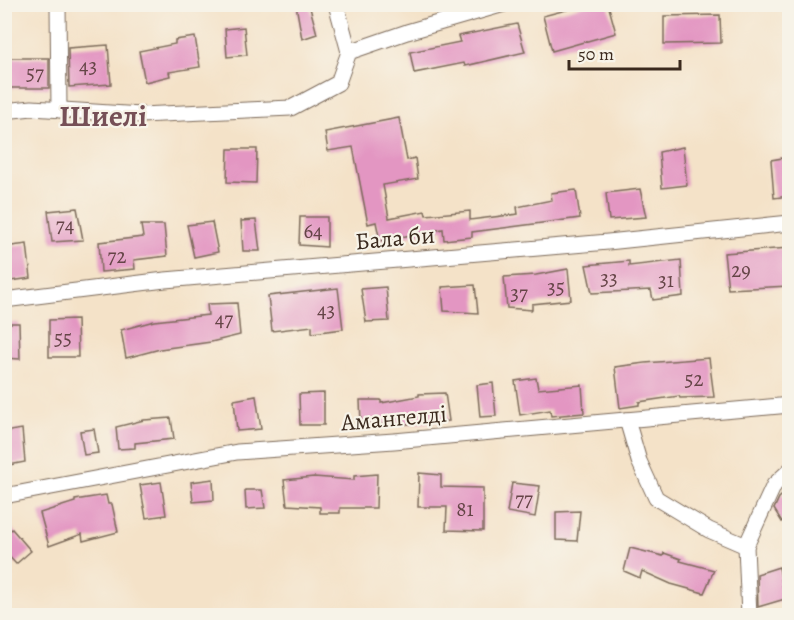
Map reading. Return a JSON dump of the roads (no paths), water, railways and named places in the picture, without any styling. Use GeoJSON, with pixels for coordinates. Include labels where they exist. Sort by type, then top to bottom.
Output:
{"type":"FeatureCollection","features":[{"type":"Feature","properties":{"kind":"street"},"geometry":{"type":"LineString","coordinates":[[58,4],[59,110]]}},
{"type":"Feature","properties":{"kind":"street"},"geometry":{"type":"LineString","coordinates":[[4,111],[32,108],[141,115],[291,108],[338,83],[349,52],[336,4]]}},
{"type":"Feature","properties":{"kind":"street"},"geometry":{"type":"LineString","coordinates":[[349,52],[407,32],[504,4]]}},
{"type":"Feature","properties":{"kind":"street","name":"Бала би"},"geometry":{"type":"LineString","coordinates":[[4,300],[165,280],[608,242],[789,223]]}},
{"type":"Feature","properties":{"kind":"street","name":"Амангелді"},"geometry":{"type":"LineString","coordinates":[[4,496],[237,452],[394,441],[789,405]]}},
{"type":"Feature","properties":{"kind":"street"},"geometry":{"type":"LineString","coordinates":[[627,420],[639,461],[656,498],[709,530],[746,546]]}},
{"type":"Feature","properties":{"kind":"street"},"geometry":{"type":"LineString","coordinates":[[749,615],[746,546],[774,484],[789,470]]}},
{"type":"Feature","properties":{"kind":"district","name":"Шиелі"},"geometry":{"type":"Point","coordinates":[103,116]}}]}
